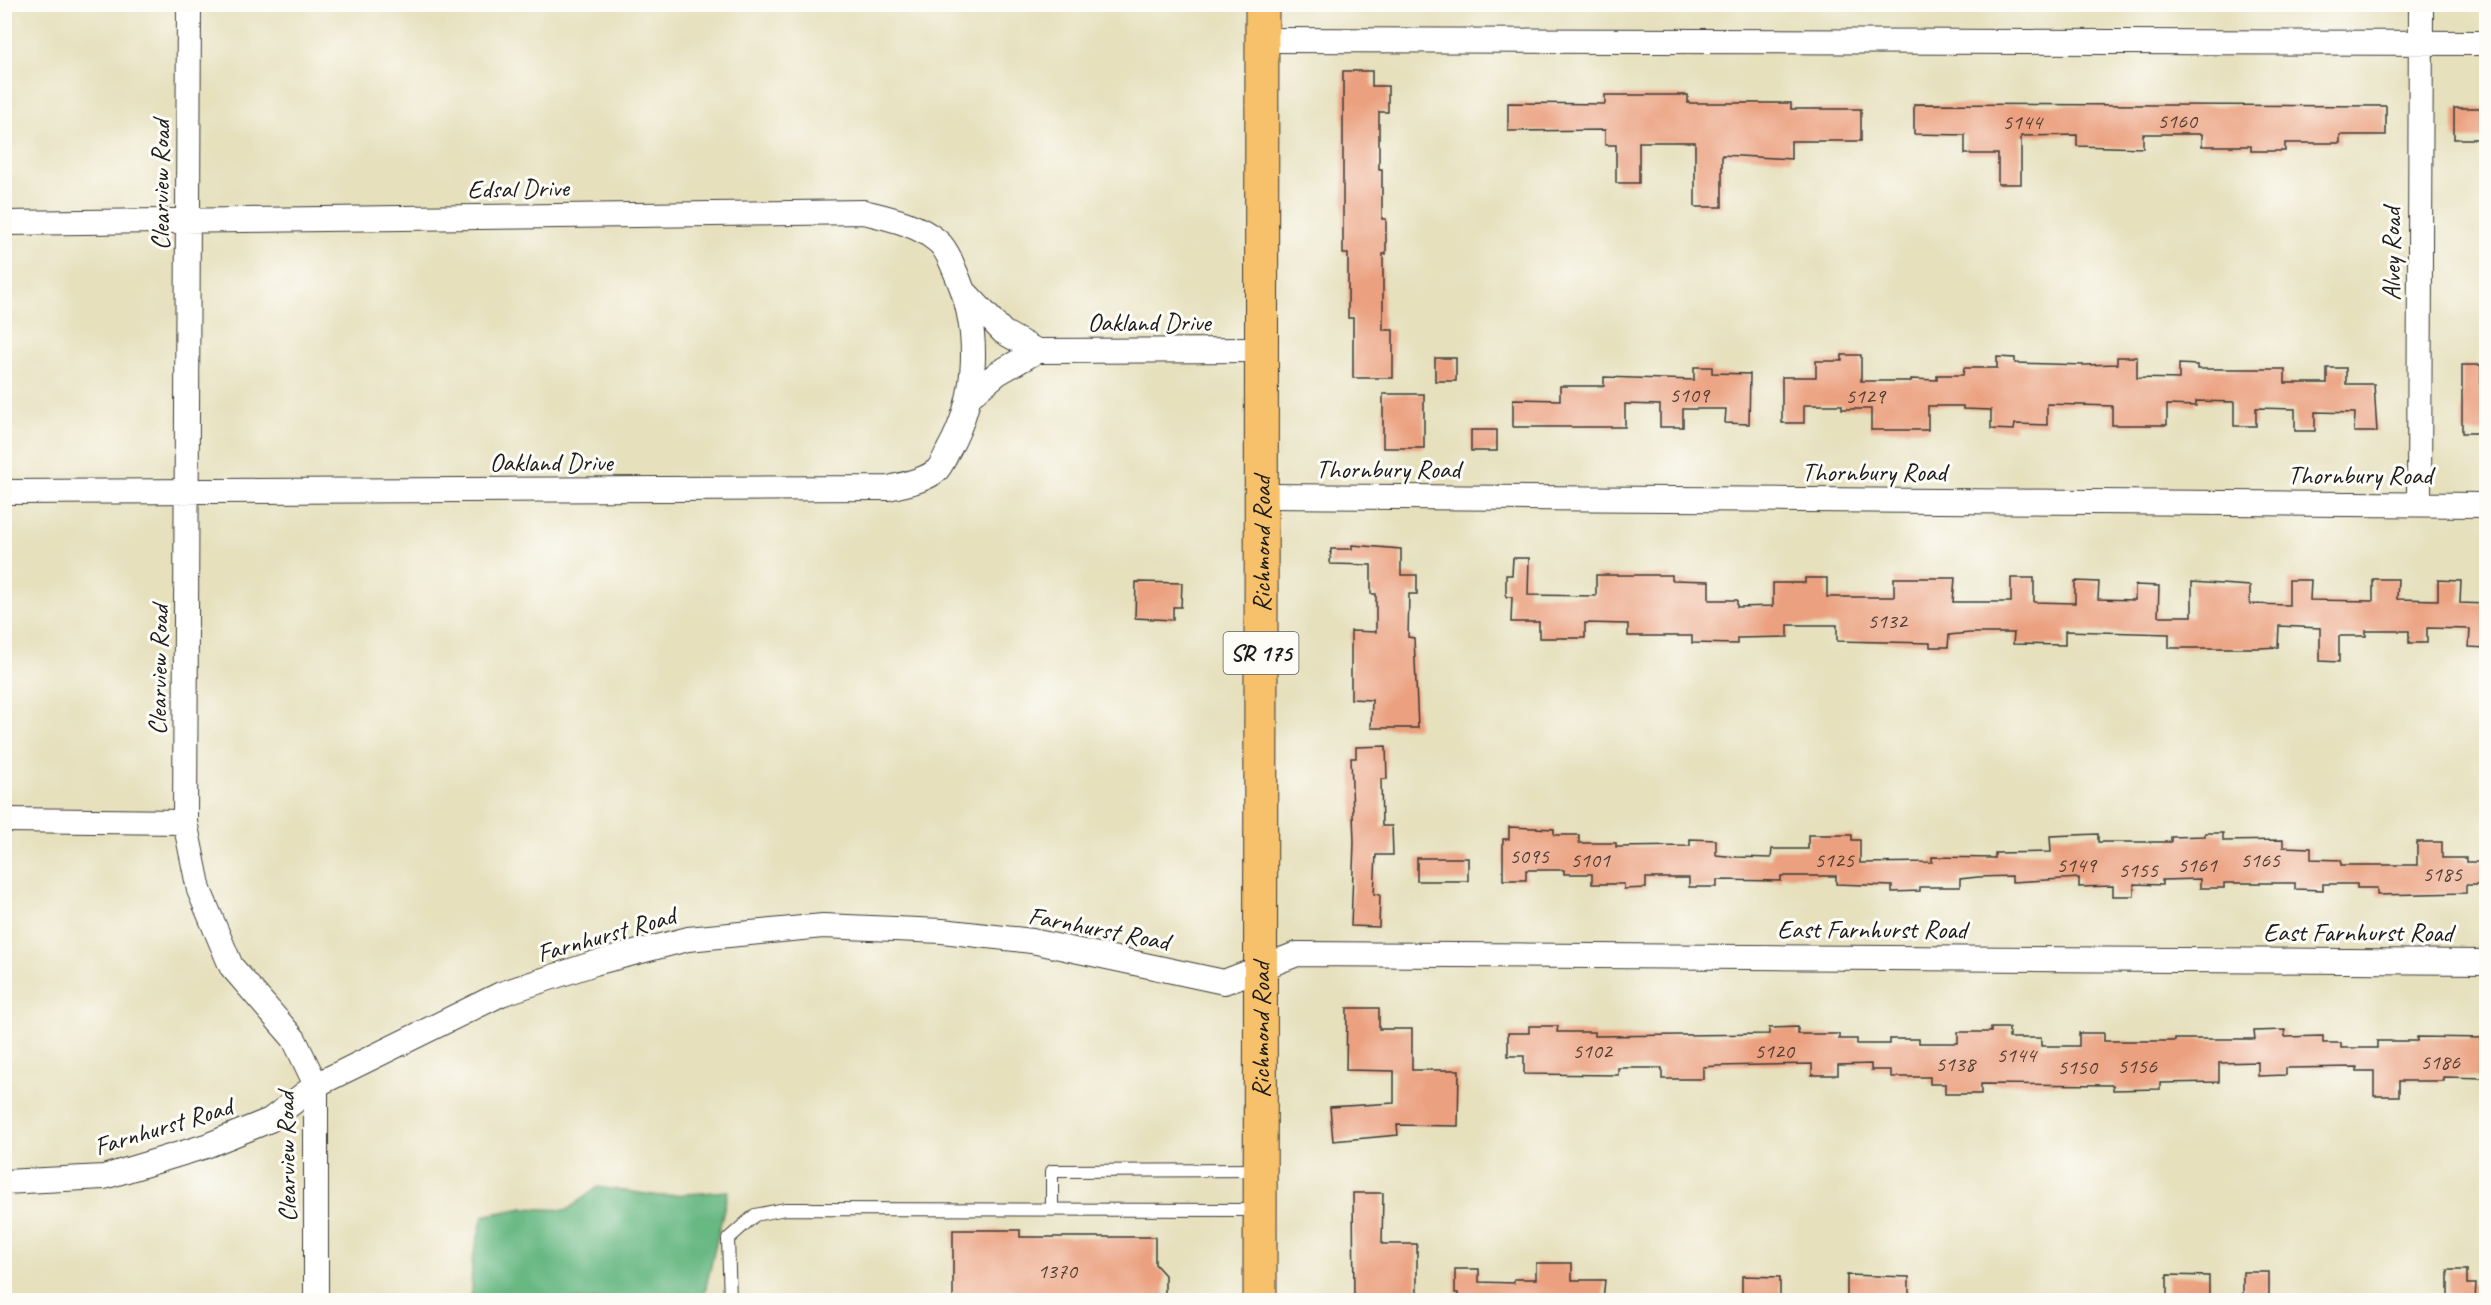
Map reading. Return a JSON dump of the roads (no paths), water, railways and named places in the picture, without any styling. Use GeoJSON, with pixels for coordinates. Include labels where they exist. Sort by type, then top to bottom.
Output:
{"type":"FeatureCollection","features":[{"type":"Feature","properties":{"kind":"main road","name":"Richmond Road"},"geometry":{"type":"LineString","coordinates":[[1260,1300],[1262,4]]}},
{"type":"Feature","properties":{"kind":"street","name":"Clearview Road"},"geometry":{"type":"LineString","coordinates":[[189,4],[185,822],[199,890],[231,966],[294,1039],[316,1085],[316,1300]]}},
{"type":"Feature","properties":{"kind":"street","name":"Alvey Road"},"geometry":{"type":"LineString","coordinates":[[2419,503],[2421,4]]}},
{"type":"Feature","properties":{"kind":"street"},"geometry":{"type":"LineString","coordinates":[[1262,39],[2487,43]]}},
{"type":"Feature","properties":{"kind":"street","name":"Edsal Drive"},"geometry":{"type":"LineString","coordinates":[[4,223],[864,212],[895,219],[937,240],[950,260],[964,292],[971,321]]}},
{"type":"Feature","properties":{"kind":"street"},"geometry":{"type":"LineString","coordinates":[[964,292],[1003,332],[1037,351]]}},
{"type":"Feature","properties":{"kind":"street","name":"Oakland Drive"},"geometry":{"type":"LineString","coordinates":[[4,492],[889,488],[920,479],[937,470],[955,439],[969,397],[974,358],[971,321]]}},
{"type":"Feature","properties":{"kind":"street","name":"Oakland Drive"},"geometry":{"type":"LineString","coordinates":[[1037,351],[1262,350]]}},
{"type":"Feature","properties":{"kind":"street"},"geometry":{"type":"LineString","coordinates":[[969,397],[998,372],[1037,351]]}},
{"type":"Feature","properties":{"kind":"street","name":"Thornbury Road"},"geometry":{"type":"LineString","coordinates":[[1261,496],[2487,505]]}},
{"type":"Feature","properties":{"kind":"street"},"geometry":{"type":"LineString","coordinates":[[4,820],[185,822]]}},
{"type":"Feature","properties":{"kind":"street","name":"Farnhurst Road"},"geometry":{"type":"LineString","coordinates":[[4,1182],[104,1177],[206,1146],[270,1120],[316,1085],[501,994],[595,963],[688,939],[823,926],[942,931],[1032,942],[1224,982],[1260,970]]}},
{"type":"Feature","properties":{"kind":"street","name":"East Farnhurst Road"},"geometry":{"type":"LineString","coordinates":[[1260,970],[1297,954],[2487,962]]}},
{"type":"Feature","properties":{"kind":"lane"},"geometry":{"type":"LineString","coordinates":[[1052,1209],[1052,1171],[1260,1170]]}},
{"type":"Feature","properties":{"kind":"lane"},"geometry":{"type":"LineString","coordinates":[[730,1300],[728,1239],[755,1215],[785,1209],[1260,1210]]}}]}
